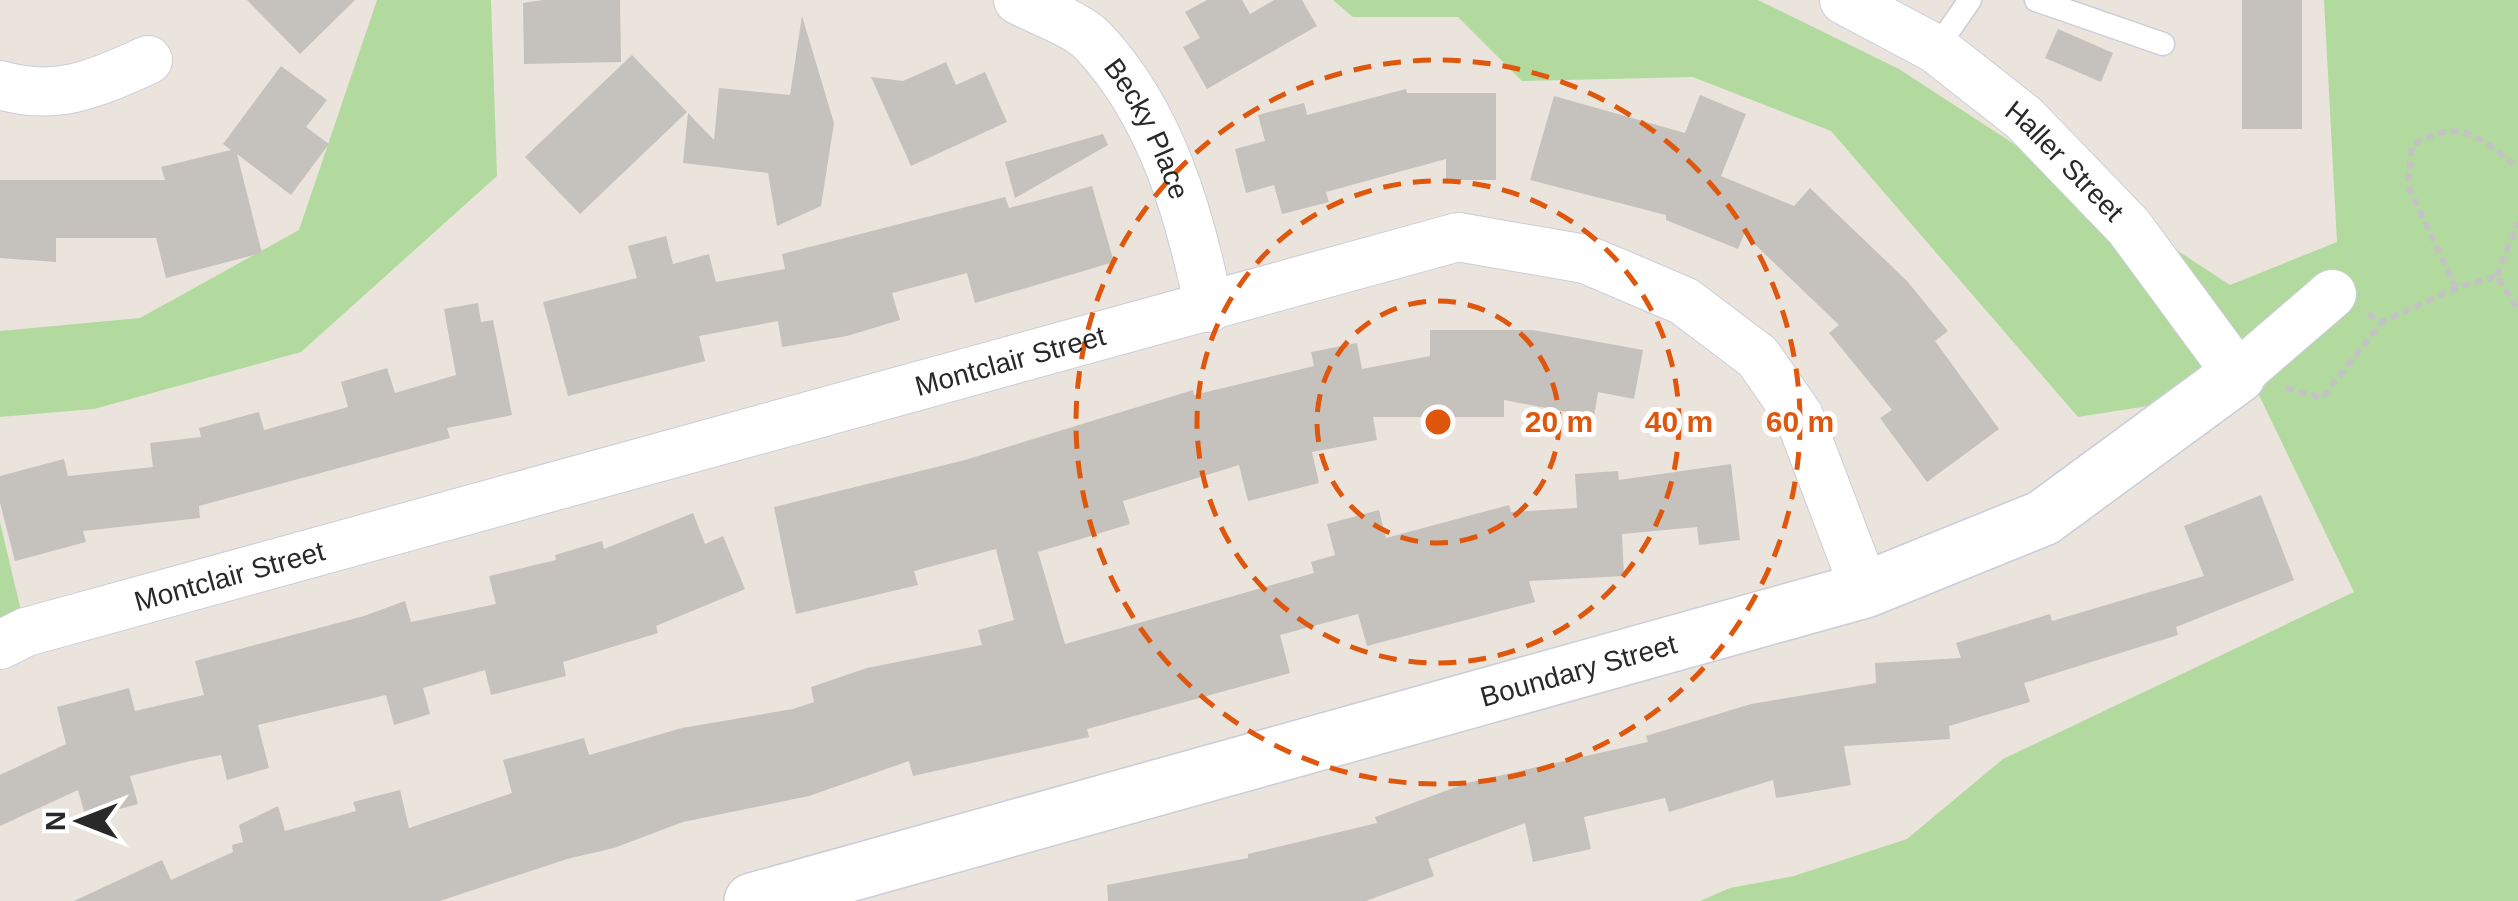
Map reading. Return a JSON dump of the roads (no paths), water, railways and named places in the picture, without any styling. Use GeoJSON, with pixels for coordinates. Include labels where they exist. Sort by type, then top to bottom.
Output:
{"type":"FeatureCollection","features":[{"type":"Feature","properties":{"kind":"street","name":"Becky Place"},"geometry":{"type":"LineString","coordinates":[[1018,0],[1091,39],[1157,130],[1200,262],[1210,308]]}},
{"type":"Feature","properties":{"kind":"street","name":"Haller Street"},"geometry":{"type":"LineString","coordinates":[[1844,0],[1936,49],[2024,118],[2129,227],[2260,381]]}},
{"type":"Feature","properties":{"kind":"street"},"geometry":{"type":"LineString","coordinates":[[0,85],[16,90],[81,90],[148,60]]}},
{"type":"Feature","properties":{"kind":"street","name":"Montclair Street"},"geometry":{"type":"LineString","coordinates":[[0,645],[26,632],[1458,238],[1585,259],[1684,301],[1758,358],[1799,416],[1866,590]]}},
{"type":"Feature","properties":{"kind":"street","name":"Boundary Street"},"geometry":{"type":"LineString","coordinates":[[752,901],[1866,590],[2044,518],[2260,381],[2332,294]]}},
{"type":"Feature","properties":{"kind":"lane"},"geometry":{"type":"LineString","coordinates":[[1936,49],[1970,0]]}},
{"type":"Feature","properties":{"kind":"lane"},"geometry":{"type":"LineString","coordinates":[[2036,0],[2163,44]]}}]}
